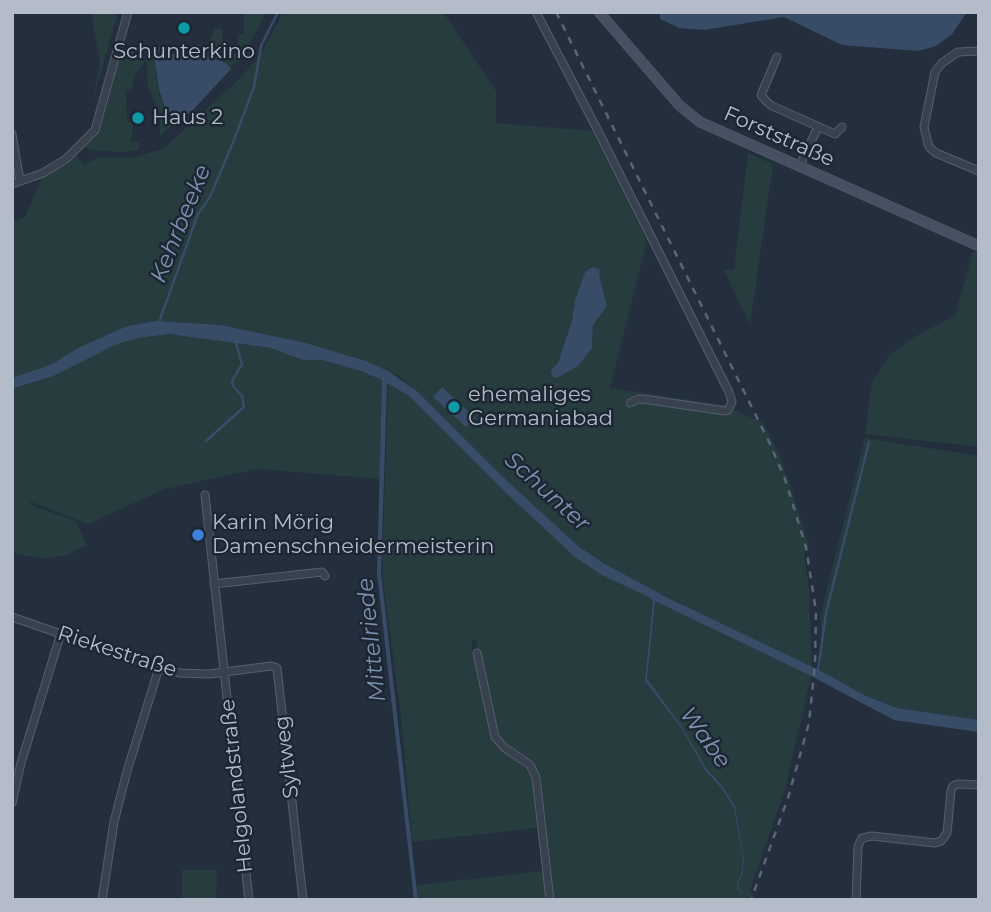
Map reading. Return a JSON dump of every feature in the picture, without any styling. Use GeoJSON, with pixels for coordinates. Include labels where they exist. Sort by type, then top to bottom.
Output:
{"type":"FeatureCollection","features":[{"type":"Feature","properties":{"kind":"main road","name":"Forststraße"},"geometry":{"type":"LineString","coordinates":[[599,12],[680,106],[692,116],[716,130],[979,246]]}},
{"type":"Feature","properties":{"kind":"street"},"geometry":{"type":"LineString","coordinates":[[12,134],[16,182],[43,173],[66,159],[95,130],[128,12]]}},
{"type":"Feature","properties":{"kind":"street"},"geometry":{"type":"LineString","coordinates":[[536,12],[732,402],[728,410],[639,399],[630,403]]}},
{"type":"Feature","properties":{"kind":"street"},"geometry":{"type":"LineString","coordinates":[[979,51],[958,52],[942,63],[935,72],[924,127],[929,147],[936,153],[979,171]]}},
{"type":"Feature","properties":{"kind":"street"},"geometry":{"type":"LineString","coordinates":[[777,57],[761,94],[772,106],[835,135],[842,127]]}},
{"type":"Feature","properties":{"kind":"street"},"geometry":{"type":"LineString","coordinates":[[799,167],[818,127]]}},
{"type":"Feature","properties":{"kind":"street","name":"Helgolandstraße"},"geometry":{"type":"LineString","coordinates":[[205,495],[249,900]]}},
{"type":"Feature","properties":{"kind":"street"},"geometry":{"type":"LineString","coordinates":[[214,584],[321,572],[325,576]]}},
{"type":"Feature","properties":{"kind":"street","name":"Riekestraße"},"geometry":{"type":"LineString","coordinates":[[12,617],[159,668],[187,674],[224,672]]}},
{"type":"Feature","properties":{"kind":"street"},"geometry":{"type":"LineString","coordinates":[[12,803],[21,763],[61,633]]}},
{"type":"Feature","properties":{"kind":"street"},"geometry":{"type":"LineString","coordinates":[[477,653],[497,741],[530,765],[536,777],[550,900]]}},
{"type":"Feature","properties":{"kind":"street","name":"Syltweg"},"geometry":{"type":"LineString","coordinates":[[224,672],[271,666],[276,668],[303,900]]}},
{"type":"Feature","properties":{"kind":"street"},"geometry":{"type":"LineString","coordinates":[[102,900],[121,794],[159,668]]}},
{"type":"Feature","properties":{"kind":"street"},"geometry":{"type":"LineString","coordinates":[[856,900],[858,846],[862,838],[872,836],[935,843],[941,841],[947,833],[953,786],[979,785]]}},
{"type":"Feature","properties":{"kind":"green space"},"geometry":{"type":"Polygon","coordinates":[[[91,12],[118,12],[92,104],[100,63],[91,12]]]}},
{"type":"Feature","properties":{"kind":"green space"},"geometry":{"type":"Polygon","coordinates":[[[244,12],[267,12],[237,65],[237,61],[231,68],[227,63],[193,49],[196,44],[209,45],[214,29],[222,29],[223,53],[238,53],[238,34],[244,34],[244,12]]]}},
{"type":"Feature","properties":{"kind":"green space"},"geometry":{"type":"Polygon","coordinates":[[[283,12],[443,12],[496,91],[496,123],[593,131],[647,240],[610,388],[724,405],[763,423],[789,481],[809,546],[804,555],[809,589],[812,667],[668,598],[578,546],[503,477],[417,391],[402,378],[366,361],[306,343],[221,325],[155,321],[127,326],[78,348],[52,364],[12,378],[12,222],[25,217],[42,177],[76,156],[84,165],[98,157],[130,158],[163,149],[235,83],[260,56],[283,12]],[[585,272],[558,363],[551,370],[592,348],[593,325],[607,306],[599,275],[585,272]]]}},
{"type":"Feature","properties":{"kind":"green space"},"geometry":{"type":"Polygon","coordinates":[[[145,46],[163,46],[163,49],[154,57],[158,90],[169,119],[175,123],[160,136],[160,115],[148,87],[145,46]]]}},
{"type":"Feature","properties":{"kind":"green space"},"geometry":{"type":"Polygon","coordinates":[[[142,48],[144,63],[135,74],[132,89],[126,90],[127,122],[133,122],[131,141],[139,142],[139,150],[90,150],[85,147],[98,131],[120,54],[142,48]]]}},
{"type":"Feature","properties":{"kind":"green space"},"geometry":{"type":"Polygon","coordinates":[[[748,153],[773,164],[750,325],[724,270],[734,270],[748,153]]]}},
{"type":"Feature","properties":{"kind":"green space"},"geometry":{"type":"Polygon","coordinates":[[[973,251],[979,253],[979,447],[865,434],[872,382],[889,356],[914,337],[955,316],[973,251]]]}},
{"type":"Feature","properties":{"kind":"green space"},"geometry":{"type":"Polygon","coordinates":[[[169,334],[271,348],[303,360],[322,360],[361,371],[382,380],[380,479],[257,469],[165,489],[88,524],[29,501],[33,506],[76,521],[86,545],[69,554],[47,559],[12,553],[12,488],[16,491],[12,487],[12,389],[37,382],[115,345],[137,338],[169,334]]]}},
{"type":"Feature","properties":{"kind":"green space"},"geometry":{"type":"Polygon","coordinates":[[[388,383],[409,396],[547,532],[651,598],[653,602],[645,681],[682,729],[705,770],[734,808],[743,858],[739,879],[744,859],[735,806],[706,768],[681,725],[647,679],[654,600],[811,676],[786,786],[750,890],[756,900],[554,900],[541,777],[534,762],[500,739],[476,640],[472,639],[493,743],[526,769],[532,778],[537,828],[412,842],[401,716],[382,573],[388,383]]]}},
{"type":"Feature","properties":{"kind":"green space"},"geometry":{"type":"Polygon","coordinates":[[[865,438],[979,456],[979,720],[896,708],[864,695],[821,671],[821,613],[865,438]]]}},
{"type":"Feature","properties":{"kind":"green space"},"geometry":{"type":"Polygon","coordinates":[[[182,870],[217,870],[216,900],[182,900],[182,870]]]}},
{"type":"Feature","properties":{"kind":"green space"},"geometry":{"type":"Polygon","coordinates":[[[543,871],[546,900],[419,900],[417,885],[543,871]]]}},
{"type":"Feature","properties":{"kind":"water"},"geometry":{"type":"Polygon","coordinates":[[[660,12],[967,12],[952,34],[936,46],[918,51],[842,45],[784,17],[704,30],[679,28],[660,19],[660,12]]]}},
{"type":"Feature","properties":{"kind":"water"},"geometry":{"type":"Polygon","coordinates":[[[198,53],[226,63],[231,69],[177,124],[169,119],[159,90],[154,56],[198,53]]]}},
{"type":"Feature","properties":{"kind":"water"},"geometry":{"type":"Polygon","coordinates":[[[593,267],[600,270],[607,306],[593,325],[592,348],[578,366],[557,378],[552,376],[551,370],[558,363],[585,272],[593,267]]]}},
{"type":"Feature","properties":{"kind":"water"},"geometry":{"type":"Polygon","coordinates":[[[155,321],[221,325],[306,343],[366,361],[388,371],[417,391],[503,477],[578,546],[605,564],[864,695],[897,708],[979,720],[979,732],[894,720],[811,676],[655,601],[647,679],[681,725],[706,768],[735,806],[744,859],[738,888],[744,892],[737,889],[737,883],[743,858],[734,808],[705,770],[682,729],[645,681],[653,602],[651,598],[602,575],[575,557],[409,396],[387,383],[381,573],[418,900],[414,900],[377,573],[382,380],[361,371],[322,360],[303,360],[271,348],[169,334],[138,338],[115,345],[53,376],[12,389],[12,378],[52,364],[78,348],[127,326],[155,321]]]}},
{"type":"Feature","properties":{"kind":"water","name":"ehemaliges Germaniabad"},"geometry":{"type":"Polygon","coordinates":[[[442,387],[475,418],[466,427],[433,397],[442,387]]]}},
{"type":"Feature","properties":{"kind":"waterway","name":"Kehrbeeke"},"geometry":{"type":"LineString","coordinates":[[158,325],[198,214],[210,197],[234,140],[254,87],[261,46],[278,12]]}},
{"type":"Feature","properties":{"kind":"waterway"},"geometry":{"type":"LineString","coordinates":[[206,441],[244,407],[242,396],[232,381],[242,364],[236,343]]}},
{"type":"Feature","properties":{"kind":"waterway"},"geometry":{"type":"LineString","coordinates":[[818,671],[826,613],[869,442]]}},
{"type":"Feature","properties":{"kind":"railway"},"geometry":{"type":"LineString","coordinates":[[556,12],[770,444],[785,479],[806,547],[816,611],[815,664],[809,723],[788,798],[751,900]]}},
{"type":"Feature","properties":{"kind":"place","name":"Schunterkino"},"geometry":{"type":"Point","coordinates":[184,28]}},
{"type":"Feature","properties":{"kind":"place","name":"Haus 2"},"geometry":{"type":"Point","coordinates":[138,118]}},
{"type":"Feature","properties":{"kind":"place","name":"ehemaliges Germaniabad"},"geometry":{"type":"Point","coordinates":[454,407]}},
{"type":"Feature","properties":{"kind":"place","name":"Karin Mörig Damenschneidermeisterin"},"geometry":{"type":"Point","coordinates":[198,535]}},
{"type":"Feature","properties":{"kind":"water label","name":"Schunter"},"geometry":{"type":"Point","coordinates":[547,492]}},
{"type":"Feature","properties":{"kind":"water label","name":"Mittelriede"},"geometry":{"type":"Point","coordinates":[372,640]}},
{"type":"Feature","properties":{"kind":"water label","name":"Wabe"},"geometry":{"type":"Point","coordinates":[705,738]}}]}
